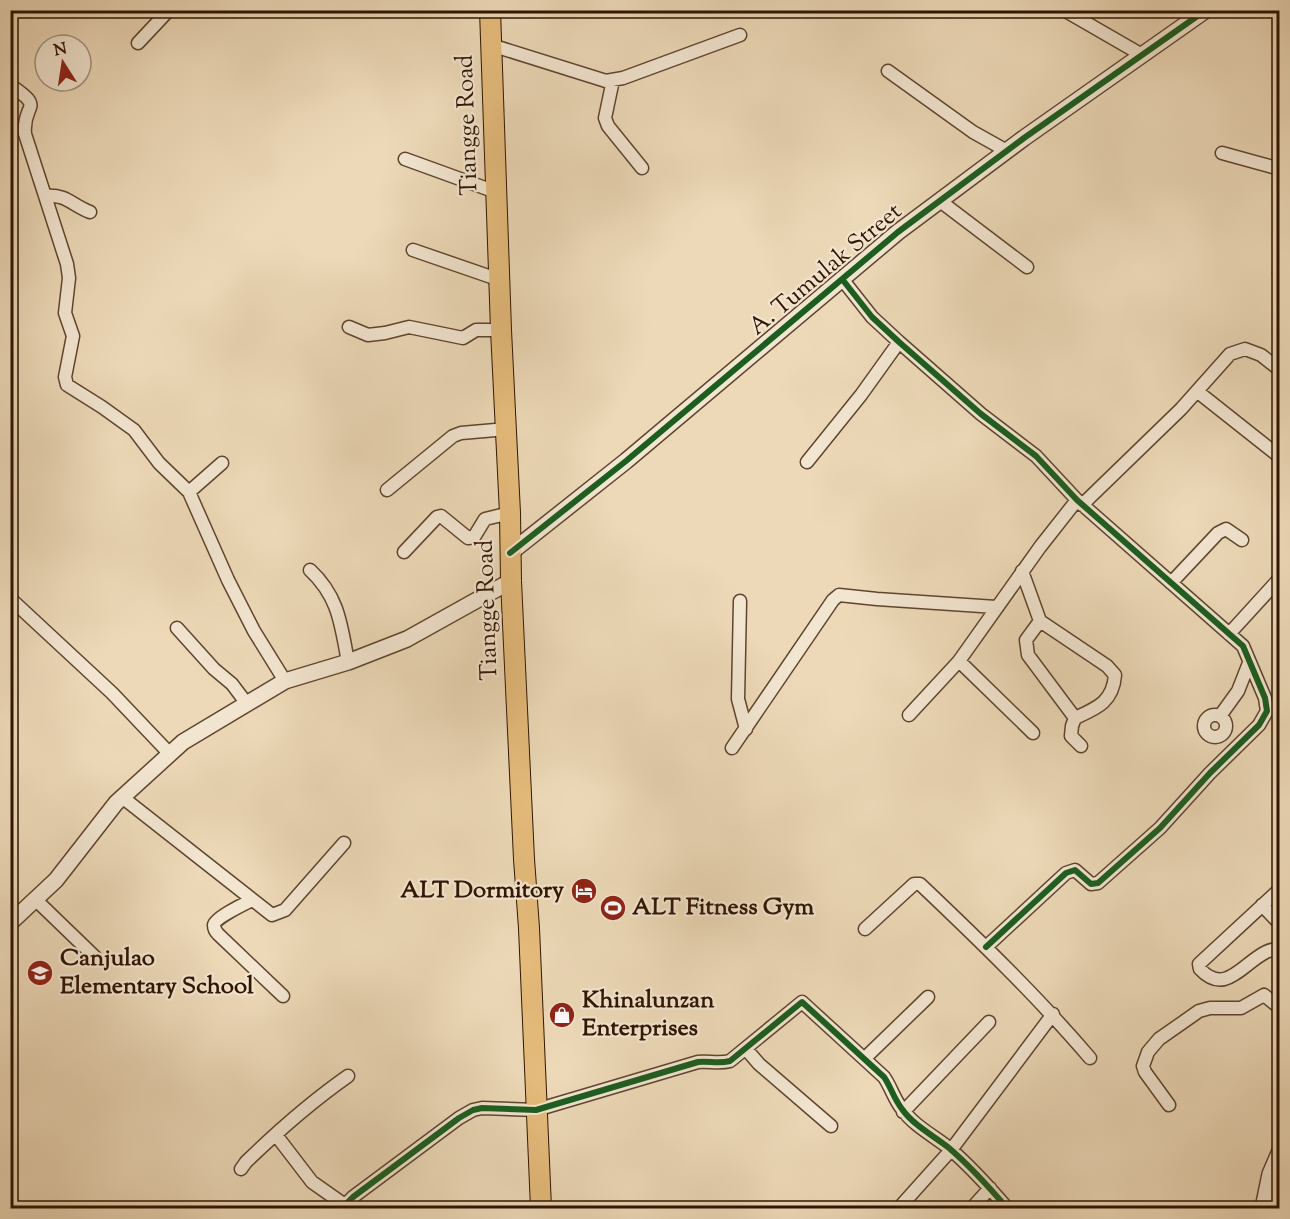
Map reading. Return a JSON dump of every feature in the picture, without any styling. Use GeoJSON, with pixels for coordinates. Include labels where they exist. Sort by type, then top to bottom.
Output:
{"type":"FeatureCollection","features":[{"type":"Feature","properties":{"kind":"main road","name":"Tiangge Road"},"geometry":{"type":"LineString","coordinates":[[490,10],[511,581],[541,1209]]}},
{"type":"Feature","properties":{"kind":"street"},"geometry":{"type":"LineString","coordinates":[[138,43],[169,10]]}},
{"type":"Feature","properties":{"kind":"street"},"geometry":{"type":"LineString","coordinates":[[1064,10],[1142,55]]}},
{"type":"Feature","properties":{"kind":"street","name":"A. Tumulak Street"},"geometry":{"type":"LineString","coordinates":[[510,554],[626,461],[898,232],[1007,151],[1206,10]]}},
{"type":"Feature","properties":{"kind":"street"},"geometry":{"type":"LineString","coordinates":[[490,45],[606,81],[740,35]]}},
{"type":"Feature","properties":{"kind":"street"},"geometry":{"type":"LineString","coordinates":[[888,71],[973,132],[1007,151]]}},
{"type":"Feature","properties":{"kind":"street"},"geometry":{"type":"LineString","coordinates":[[612,80],[605,118],[608,126],[642,168]]}},
{"type":"Feature","properties":{"kind":"street"},"geometry":{"type":"LineString","coordinates":[[10,85],[29,98],[31,103],[24,123],[25,134],[67,264],[69,278],[65,313],[72,336],[72,350],[65,376],[67,385],[134,430],[159,463],[189,492],[228,580],[254,631],[285,681]]}},
{"type":"Feature","properties":{"kind":"street"},"geometry":{"type":"LineString","coordinates":[[1222,153],[1280,169]]}},
{"type":"Feature","properties":{"kind":"street"},"geometry":{"type":"LineString","coordinates":[[405,159],[496,192]]}},
{"type":"Feature","properties":{"kind":"street"},"geometry":{"type":"LineString","coordinates":[[46,196],[65,197],[79,208],[90,212]]}},
{"type":"Feature","properties":{"kind":"street"},"geometry":{"type":"LineString","coordinates":[[940,201],[1027,267]]}},
{"type":"Feature","properties":{"kind":"street"},"geometry":{"type":"LineString","coordinates":[[413,250],[500,280]]}},
{"type":"Feature","properties":{"kind":"street"},"geometry":{"type":"LineString","coordinates":[[842,279],[872,317],[899,342],[981,414],[1036,456],[1079,502],[1243,646],[1265,698],[1267,711],[1259,725],[1210,773],[1160,828],[1098,883],[1091,884],[1075,870],[1066,873],[986,946]]}},
{"type":"Feature","properties":{"kind":"street"},"geometry":{"type":"LineString","coordinates":[[349,327],[368,335],[409,327],[463,338],[476,330],[501,330]]}},
{"type":"Feature","properties":{"kind":"street"},"geometry":{"type":"LineString","coordinates":[[807,462],[861,395],[899,342]]}},
{"type":"Feature","properties":{"kind":"street"},"geometry":{"type":"LineString","coordinates":[[909,715],[959,661],[1022,571],[1079,502],[1198,392],[1230,354],[1245,349],[1261,355],[1280,370]]}},
{"type":"Feature","properties":{"kind":"street"},"geometry":{"type":"LineString","coordinates":[[1198,392],[1280,457]]}},
{"type":"Feature","properties":{"kind":"street"},"geometry":{"type":"LineString","coordinates":[[387,490],[453,436],[461,433],[507,429]]}},
{"type":"Feature","properties":{"kind":"street"},"geometry":{"type":"LineString","coordinates":[[189,492],[222,463]]}},
{"type":"Feature","properties":{"kind":"street"},"geometry":{"type":"LineString","coordinates":[[404,552],[437,517],[441,516],[468,538],[474,537],[485,519],[510,513]]}},
{"type":"Feature","properties":{"kind":"street"},"geometry":{"type":"LineString","coordinates":[[1171,583],[1218,533],[1226,529],[1242,540]]}},
{"type":"Feature","properties":{"kind":"street"},"geometry":{"type":"LineString","coordinates":[[310,570],[319,578],[339,612],[348,662]]}},
{"type":"Feature","properties":{"kind":"street"},"geometry":{"type":"LineString","coordinates":[[1022,571],[1040,621],[1107,666],[1115,675],[1114,688],[1101,706],[1075,718]]}},
{"type":"Feature","properties":{"kind":"street"},"geometry":{"type":"LineString","coordinates":[[1229,634],[1280,578]]}},
{"type":"Feature","properties":{"kind":"street"},"geometry":{"type":"LineString","coordinates":[[10,923],[56,880],[122,797],[183,742],[285,681],[348,662],[407,639],[511,581]]}},
{"type":"Feature","properties":{"kind":"street"},"geometry":{"type":"LineString","coordinates":[[732,748],[832,600],[839,595],[996,607]]}},
{"type":"Feature","properties":{"kind":"street"},"geometry":{"type":"LineString","coordinates":[[740,601],[738,699],[746,729]]}},
{"type":"Feature","properties":{"kind":"street"},"geometry":{"type":"LineString","coordinates":[[14,602],[112,693],[170,753]]}},
{"type":"Feature","properties":{"kind":"street"},"geometry":{"type":"LineString","coordinates":[[1040,621],[1026,640],[1028,655],[1075,718],[1071,736],[1081,746]]}},
{"type":"Feature","properties":{"kind":"street"},"geometry":{"type":"LineString","coordinates":[[177,628],[213,669],[232,684],[247,704]]}},
{"type":"Feature","properties":{"kind":"street"},"geometry":{"type":"LineString","coordinates":[[959,661],[1033,734]]}},
{"type":"Feature","properties":{"kind":"street"},"geometry":{"type":"LineString","coordinates":[[1220,716],[1238,691],[1249,663]]}},
{"type":"Feature","properties":{"kind":"street"},"geometry":{"type":"LineString","coordinates":[[122,797],[272,915],[285,910],[344,843]]}},
{"type":"Feature","properties":{"kind":"street"},"geometry":{"type":"LineString","coordinates":[[865,929],[914,884],[920,884],[1053,1014],[1090,1058]]}},
{"type":"Feature","properties":{"kind":"street"},"geometry":{"type":"LineString","coordinates":[[1280,889],[1199,964],[1200,969],[1207,978],[1219,981],[1229,978],[1265,952],[1280,948]]}},
{"type":"Feature","properties":{"kind":"street"},"geometry":{"type":"LineString","coordinates":[[36,900],[95,957]]}},
{"type":"Feature","properties":{"kind":"street"},"geometry":{"type":"LineString","coordinates":[[252,900],[219,919],[214,924],[214,928],[283,996]]}},
{"type":"Feature","properties":{"kind":"street"},"geometry":{"type":"LineString","coordinates":[[1262,905],[1280,924]]}},
{"type":"Feature","properties":{"kind":"street"},"geometry":{"type":"LineString","coordinates":[[1169,1105],[1143,1066],[1148,1052],[1159,1039],[1203,1009],[1241,1008],[1264,995],[1280,1008]]}},
{"type":"Feature","properties":{"kind":"street"},"geometry":{"type":"LineString","coordinates":[[865,1058],[928,998]]}},
{"type":"Feature","properties":{"kind":"street"},"geometry":{"type":"LineString","coordinates":[[276,1135],[312,1182],[345,1207],[353,1197],[473,1110],[536,1110],[698,1062],[709,1061],[720,1064],[730,1061],[802,1002],[885,1077],[892,1095],[903,1112],[951,1150],[990,1188],[1007,1209]]}},
{"type":"Feature","properties":{"kind":"street"},"geometry":{"type":"LineString","coordinates":[[899,1209],[951,1150],[1053,1014]]}},
{"type":"Feature","properties":{"kind":"street"},"geometry":{"type":"LineString","coordinates":[[903,1112],[989,1022]]}},
{"type":"Feature","properties":{"kind":"street"},"geometry":{"type":"LineString","coordinates":[[746,1049],[759,1064],[831,1126]]}},
{"type":"Feature","properties":{"kind":"street"},"geometry":{"type":"LineString","coordinates":[[241,1169],[322,1094],[348,1076]]}},
{"type":"Feature","properties":{"kind":"street"},"geometry":{"type":"LineString","coordinates":[[1263,1209],[1270,1174],[1280,1152]]}},
{"type":"Feature","properties":{"kind":"street"},"geometry":{"type":"LineString","coordinates":[[972,1209],[990,1188]]}},
{"type":"Feature","properties":{"kind":"cycle path"},"geometry":{"type":"LineString","coordinates":[[510,553],[626,461],[898,232],[1024,138],[1206,10]]}},
{"type":"Feature","properties":{"kind":"cycle path"},"geometry":{"type":"LineString","coordinates":[[842,279],[872,317],[899,342],[981,414],[1036,456],[1077,500],[1243,646],[1265,698],[1267,711],[1259,725],[1210,773],[1160,828],[1098,883],[1091,884],[1075,870],[1066,873],[986,947]]}},
{"type":"Feature","properties":{"kind":"cycle path"},"geometry":{"type":"LineString","coordinates":[[342,1208],[353,1197],[473,1110],[482,1108],[536,1110],[698,1062],[730,1061],[802,1002],[884,1077],[907,1115],[957,1155],[1007,1208]]}},
{"type":"Feature","properties":{"kind":"place","name":"ALT Dormitory"},"geometry":{"type":"Point","coordinates":[584,891]}},
{"type":"Feature","properties":{"kind":"place","name":"ALT Fitness Gym"},"geometry":{"type":"Point","coordinates":[613,908]}},
{"type":"Feature","properties":{"kind":"place","name":"Canjulao Elementary School"},"geometry":{"type":"Point","coordinates":[40,973]}},
{"type":"Feature","properties":{"kind":"place","name":"Khinalunzan Enterprises"},"geometry":{"type":"Point","coordinates":[562,1015]}}]}
